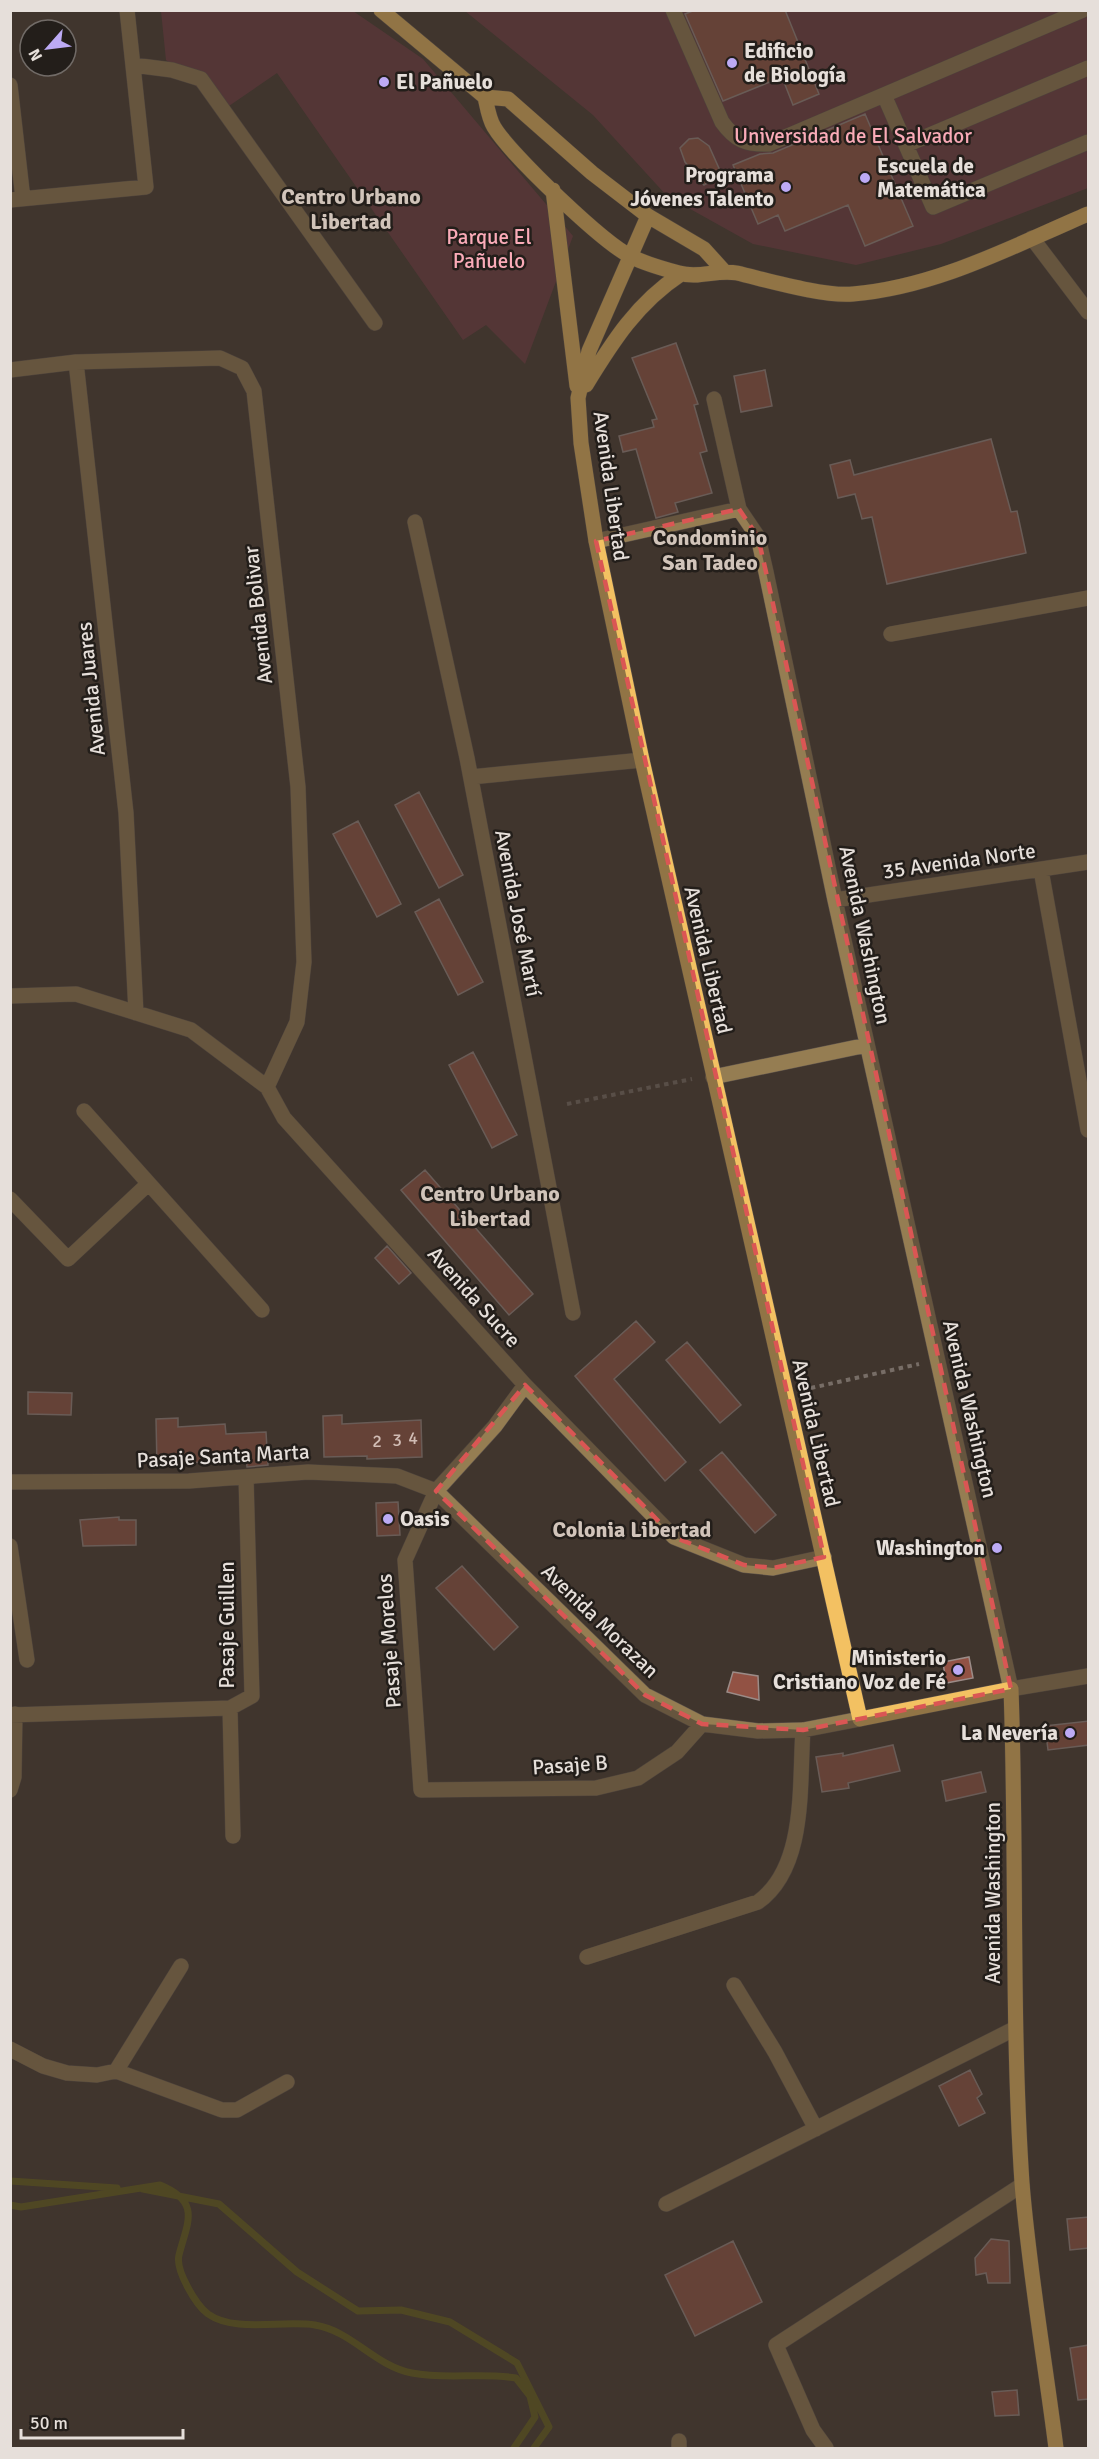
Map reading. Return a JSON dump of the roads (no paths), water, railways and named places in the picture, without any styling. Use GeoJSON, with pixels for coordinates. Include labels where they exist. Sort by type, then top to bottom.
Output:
{"type":"FeatureCollection","features":[{"type":"Feature","properties":{"kind":"main road"},"geometry":{"type":"LineString","coordinates":[[381,10],[485,97],[493,126],[553,190],[586,221],[631,257],[681,274],[699,276],[723,270],[790,285],[851,294],[903,285],[953,272],[1089,214]]}},
{"type":"Feature","properties":{"kind":"main road"},"geometry":{"type":"LineString","coordinates":[[485,97],[508,99],[592,173],[648,216],[704,249],[723,270]]}},
{"type":"Feature","properties":{"kind":"main road"},"geometry":{"type":"LineString","coordinates":[[553,190],[568,298],[578,398]]}},
{"type":"Feature","properties":{"kind":"main road","name":"Avenida Libertad"},"geometry":{"type":"LineString","coordinates":[[648,216],[589,351],[578,398],[581,443],[596,542],[642,760],[860,1719]]}},
{"type":"Feature","properties":{"kind":"main road"},"geometry":{"type":"LineString","coordinates":[[578,398],[625,324],[639,307],[681,274]]}},
{"type":"Feature","properties":{"kind":"main road","name":"Avenida Morazan"},"geometry":{"type":"LineString","coordinates":[[860,1719],[1011,1689]]}},
{"type":"Feature","properties":{"kind":"main road","name":"Avenida Washington"},"geometry":{"type":"LineString","coordinates":[[1011,1689],[1015,1804],[1014,2029],[1022,2185],[1056,2448]]}},
{"type":"Feature","properties":{"kind":"street"},"geometry":{"type":"LineString","coordinates":[[10,85],[17,199],[146,187],[127,10]]}},
{"type":"Feature","properties":{"kind":"street"},"geometry":{"type":"LineString","coordinates":[[673,10],[722,122],[731,135],[741,142],[769,144],[1083,10]]}},
{"type":"Feature","properties":{"kind":"street"},"geometry":{"type":"LineString","coordinates":[[133,65],[172,70],[201,79],[375,323]]}},
{"type":"Feature","properties":{"kind":"street"},"geometry":{"type":"LineString","coordinates":[[906,145],[1089,68]]}},
{"type":"Feature","properties":{"kind":"street"},"geometry":{"type":"LineString","coordinates":[[884,95],[933,207],[1089,142]]}},
{"type":"Feature","properties":{"kind":"street"},"geometry":{"type":"LineString","coordinates":[[1032,238],[1089,312]]}},
{"type":"Feature","properties":{"kind":"street","name":"Avenida Bolivar"},"geometry":{"type":"LineString","coordinates":[[10,370],[76,362],[220,358],[242,368],[254,391],[298,787],[304,962],[297,1022],[267,1087]]}},
{"type":"Feature","properties":{"kind":"street","name":"Avenida Juares"},"geometry":{"type":"LineString","coordinates":[[76,362],[126,813],[136,1013]]}},
{"type":"Feature","properties":{"kind":"street","name":"Avenida Washington"},"geometry":{"type":"LineString","coordinates":[[714,399],[738,509],[758,537],[835,900],[1011,1689]]}},
{"type":"Feature","properties":{"kind":"street"},"geometry":{"type":"LineString","coordinates":[[596,542],[738,509]]}},
{"type":"Feature","properties":{"kind":"street","name":"Avenida José Martí"},"geometry":{"type":"LineString","coordinates":[[416,522],[471,777],[573,1313]]}},
{"type":"Feature","properties":{"kind":"street"},"geometry":{"type":"LineString","coordinates":[[891,634],[1089,598]]}},
{"type":"Feature","properties":{"kind":"street"},"geometry":{"type":"LineString","coordinates":[[471,777],[642,760]]}},
{"type":"Feature","properties":{"kind":"street","name":"35 Avenida Norte"},"geometry":{"type":"LineString","coordinates":[[835,900],[1089,862]]}},
{"type":"Feature","properties":{"kind":"street"},"geometry":{"type":"LineString","coordinates":[[1041,870],[1084,1075],[1089,1130]]}},
{"type":"Feature","properties":{"kind":"street","name":"Avenida Sucre"},"geometry":{"type":"LineString","coordinates":[[10,996],[76,994],[191,1030],[267,1087],[284,1118],[525,1385],[674,1537],[744,1565],[773,1568],[824,1557]]}},
{"type":"Feature","properties":{"kind":"street"},"geometry":{"type":"LineString","coordinates":[[713,1077],[867,1045]]}},
{"type":"Feature","properties":{"kind":"street"},"geometry":{"type":"LineString","coordinates":[[84,1111],[262,1310]]}},
{"type":"Feature","properties":{"kind":"street"},"geometry":{"type":"LineString","coordinates":[[10,1199],[68,1259],[148,1184]]}},
{"type":"Feature","properties":{"kind":"street","name":"Pasaje Morelos"},"geometry":{"type":"LineString","coordinates":[[421,1790],[405,1560],[435,1491],[495,1426],[525,1385]]}},
{"type":"Feature","properties":{"kind":"street","name":"Pasaje Santa Marta"},"geometry":{"type":"LineString","coordinates":[[10,1482],[189,1481],[308,1472],[397,1476],[435,1491]]}},
{"type":"Feature","properties":{"kind":"street","name":"Pasaje Guillen"},"geometry":{"type":"LineString","coordinates":[[233,1836],[230,1708],[252,1696],[246,1477]]}},
{"type":"Feature","properties":{"kind":"street","name":"Avenida Morazan"},"geometry":{"type":"LineString","coordinates":[[435,1491],[645,1695],[702,1724],[758,1731],[803,1730],[860,1719]]}},
{"type":"Feature","properties":{"kind":"street"},"geometry":{"type":"LineString","coordinates":[[10,1546],[27,1660]]}},
{"type":"Feature","properties":{"kind":"street"},"geometry":{"type":"LineString","coordinates":[[1011,1689],[1089,1676]]}},
{"type":"Feature","properties":{"kind":"street"},"geometry":{"type":"LineString","coordinates":[[10,1790],[14,1777],[13,1714],[230,1708]]}},
{"type":"Feature","properties":{"kind":"street","name":"Pasaje B"},"geometry":{"type":"LineString","coordinates":[[421,1790],[596,1788],[639,1778],[677,1752],[702,1724]]}},
{"type":"Feature","properties":{"kind":"street"},"geometry":{"type":"LineString","coordinates":[[587,1957],[758,1902],[774,1888],[794,1848],[803,1730]]}},
{"type":"Feature","properties":{"kind":"street"},"geometry":{"type":"LineString","coordinates":[[116,2071],[181,1966]]}},
{"type":"Feature","properties":{"kind":"street"},"geometry":{"type":"LineString","coordinates":[[734,1985],[816,2129]]}},
{"type":"Feature","properties":{"kind":"street"},"geometry":{"type":"LineString","coordinates":[[666,2204],[1014,2029]]}},
{"type":"Feature","properties":{"kind":"street"},"geometry":{"type":"LineString","coordinates":[[10,2049],[43,2066],[67,2073],[97,2074],[116,2071],[222,2110],[237,2110],[287,2082]]}},
{"type":"Feature","properties":{"kind":"street"},"geometry":{"type":"LineString","coordinates":[[826,2448],[813,2430],[776,2345],[1022,2185]]}},
{"type":"Feature","properties":{"kind":"waterway"},"geometry":{"type":"LineString","coordinates":[[10,2181],[117,2188]]}},
{"type":"Feature","properties":{"kind":"waterway"},"geometry":{"type":"LineString","coordinates":[[10,2205],[21,2207],[160,2185],[173,2192],[187,2206],[188,2223],[179,2255],[180,2269],[192,2295],[208,2314],[219,2320],[245,2325],[302,2324],[328,2328],[386,2363],[412,2373],[516,2378],[530,2396],[535,2417],[514,2448]]}},
{"type":"Feature","properties":{"kind":"waterway"},"geometry":{"type":"LineString","coordinates":[[143,2189],[219,2204],[297,2272],[358,2311],[401,2310],[450,2322],[517,2363],[549,2427],[534,2448]]}},
{"type":"Feature","properties":{"kind":"place","name":"Edificio de Biología"},"geometry":{"type":"Point","coordinates":[732,63]}},
{"type":"Feature","properties":{"kind":"place","name":"El Pañuelo"},"geometry":{"type":"Point","coordinates":[384,82]}},
{"type":"Feature","properties":{"kind":"place","name":"Escuela de Matemática"},"geometry":{"type":"Point","coordinates":[865,178]}},
{"type":"Feature","properties":{"kind":"place","name":"Programa Jóvenes Talento"},"geometry":{"type":"Point","coordinates":[786,187]}},
{"type":"Feature","properties":{"kind":"place","name":"Oasis"},"geometry":{"type":"Point","coordinates":[388,1519]}},
{"type":"Feature","properties":{"kind":"place","name":"Washington"},"geometry":{"type":"Point","coordinates":[997,1548]}},
{"type":"Feature","properties":{"kind":"place","name":"Ministerio Cristiano Voz de Fé"},"geometry":{"type":"Point","coordinates":[958,1670]}},
{"type":"Feature","properties":{"kind":"place","name":"La Nevería"},"geometry":{"type":"Point","coordinates":[1070,1733]}},
{"type":"Feature","properties":{"kind":"district","name":"Centro Urbano Libertad"},"geometry":{"type":"Point","coordinates":[351,208]}},
{"type":"Feature","properties":{"kind":"district","name":"Condominio San Tadeo"},"geometry":{"type":"Point","coordinates":[710,550]}},
{"type":"Feature","properties":{"kind":"district","name":"Centro Urbano Libertad"},"geometry":{"type":"Point","coordinates":[490,1206]}},
{"type":"Feature","properties":{"kind":"district","name":"Colonia Libertad"},"geometry":{"type":"Point","coordinates":[632,1529]}},
{"type":"Feature","properties":{"kind":"park label","name":"Universidad de El Salvador"},"geometry":{"type":"Point","coordinates":[853,136]}},
{"type":"Feature","properties":{"kind":"park label","name":"Parque El Pañuelo"},"geometry":{"type":"Point","coordinates":[489,249]}}]}
